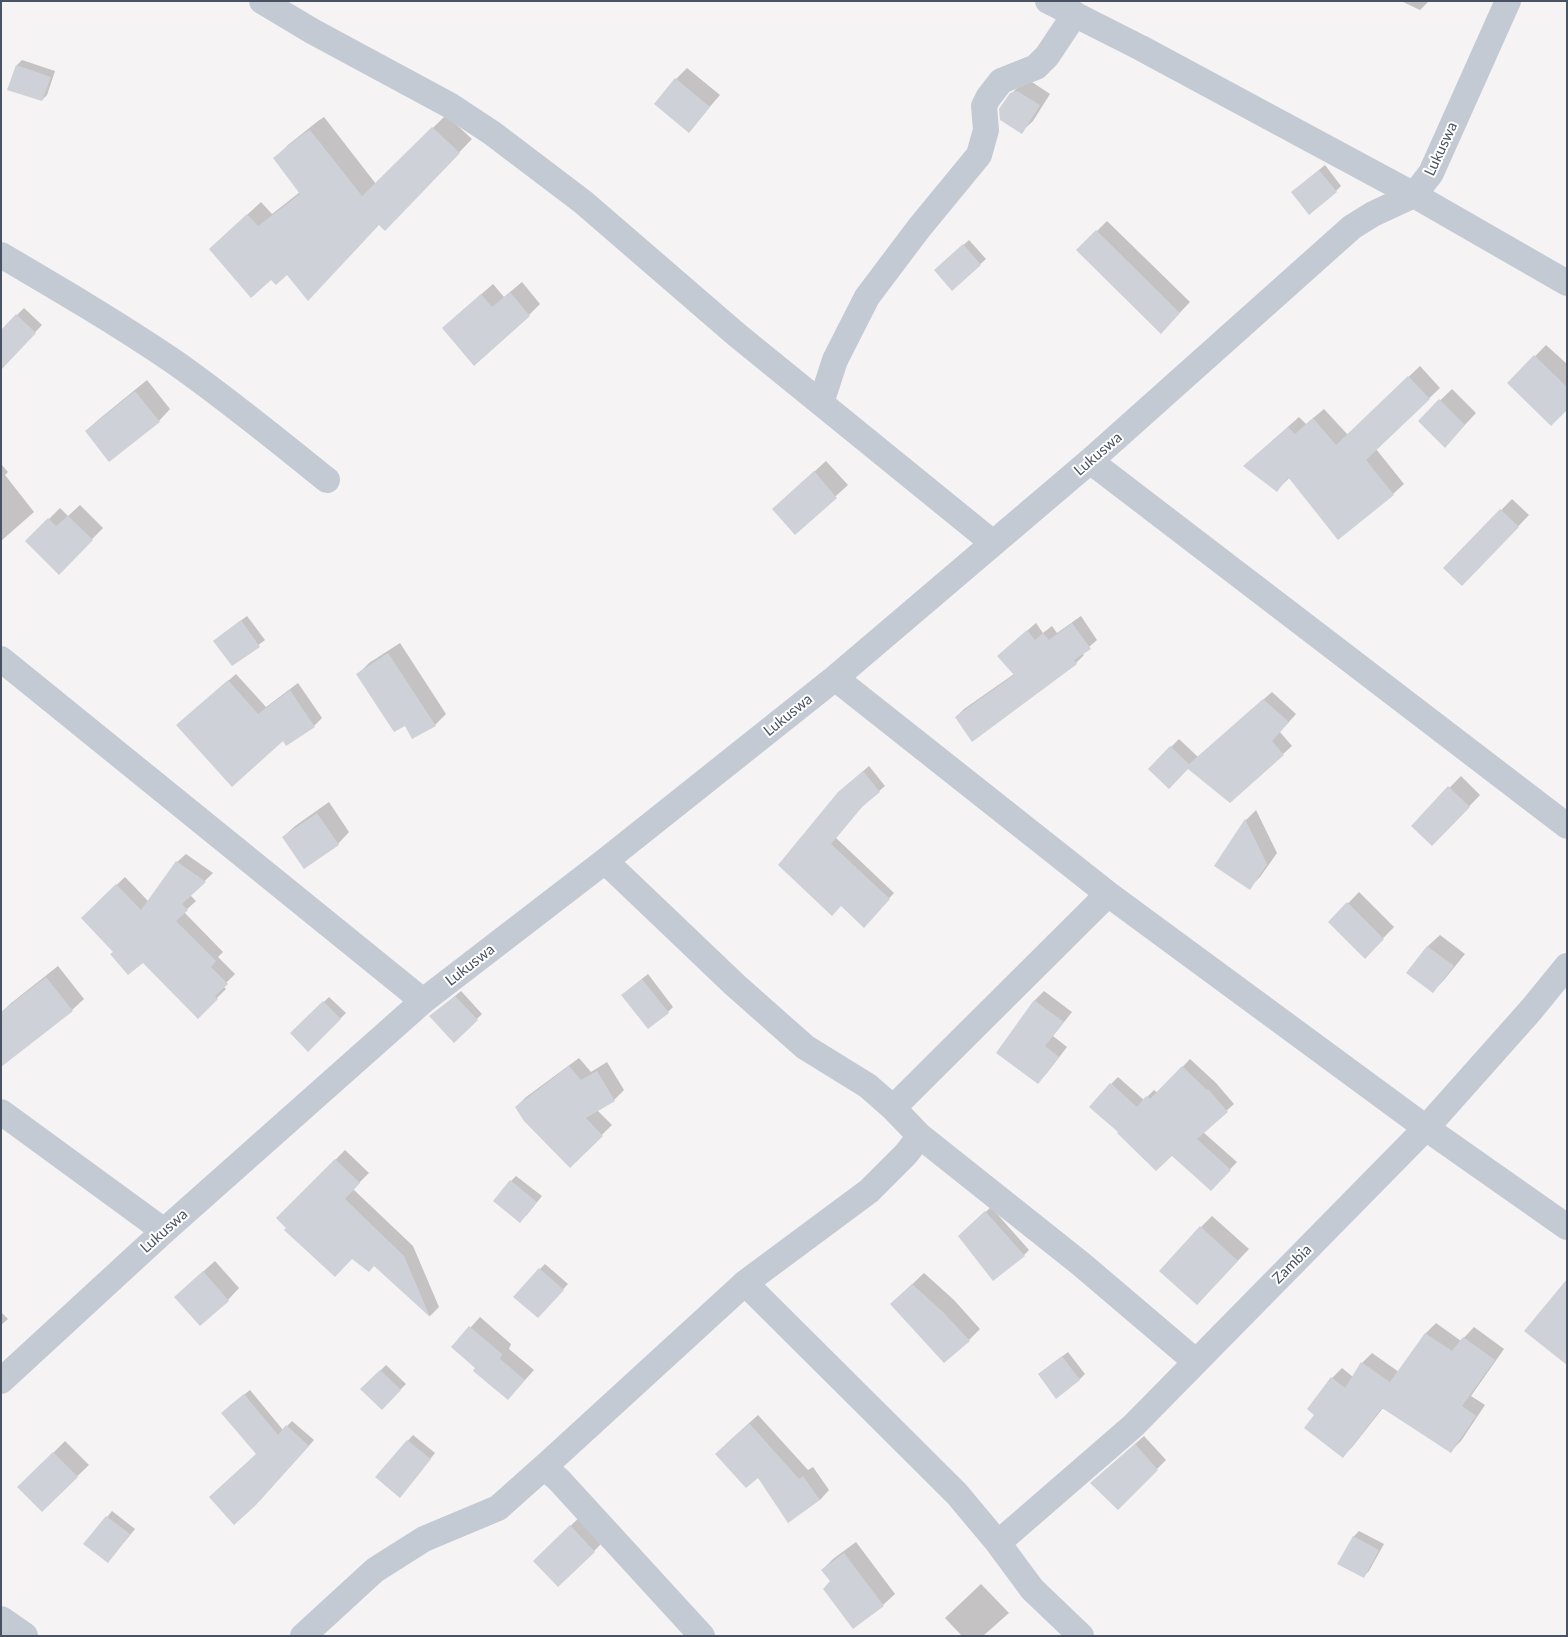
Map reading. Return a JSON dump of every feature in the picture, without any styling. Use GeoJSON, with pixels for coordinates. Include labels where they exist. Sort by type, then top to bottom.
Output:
{"type":"FeatureCollection","features":[{"type":"Feature","properties":{"kind":"street"},"geometry":{"type":"LineString","coordinates":[[262,1],[312,31],[451,106],[492,133],[583,202],[737,335],[993,543]]}},
{"type":"Feature","properties":{"kind":"street"},"geometry":{"type":"LineString","coordinates":[[1048,1],[1141,48],[1414,195],[1567,283]]}},
{"type":"Feature","properties":{"kind":"street","name":"Lukuswa"},"geometry":{"type":"LineString","coordinates":[[1,1381],[164,1231],[423,1001],[605,861],[835,678],[1090,461],[1352,227],[1373,214],[1414,195],[1431,173],[1508,1]]}},
{"type":"Feature","properties":{"kind":"street"},"geometry":{"type":"LineString","coordinates":[[821,403],[835,360],[867,297],[919,228],[979,155],[986,130],[984,106],[988,98],[1002,81],[1036,67],[1048,56],[1075,14]]}},
{"type":"Feature","properties":{"kind":"street"},"geometry":{"type":"LineString","coordinates":[[1,255],[114,322],[173,362],[228,400],[327,480]]}},
{"type":"Feature","properties":{"kind":"street"},"geometry":{"type":"LineString","coordinates":[[1090,461],[1567,826]]}},
{"type":"Feature","properties":{"kind":"street"},"geometry":{"type":"LineString","coordinates":[[1,659],[423,1001]]}},
{"type":"Feature","properties":{"kind":"street"},"geometry":{"type":"LineString","coordinates":[[835,678],[1108,894],[1426,1128],[1567,1227]]}},
{"type":"Feature","properties":{"kind":"street"},"geometry":{"type":"LineString","coordinates":[[605,861],[735,985],[805,1048],[868,1086],[920,1136],[1081,1264],[1196,1361]]}},
{"type":"Feature","properties":{"kind":"street"},"geometry":{"type":"LineString","coordinates":[[893,1108],[1108,894]]}},
{"type":"Feature","properties":{"kind":"street","name":"Zambia"},"geometry":{"type":"LineString","coordinates":[[998,1543],[1132,1426],[1426,1128],[1531,1010],[1567,966]]}},
{"type":"Feature","properties":{"kind":"street"},"geometry":{"type":"LineString","coordinates":[[1,1112],[164,1231]]}},
{"type":"Feature","properties":{"kind":"street"},"geometry":{"type":"LineString","coordinates":[[304,1636],[375,1570],[424,1539],[498,1508],[746,1283],[869,1191],[900,1160],[920,1136]]}},
{"type":"Feature","properties":{"kind":"street"},"geometry":{"type":"LineString","coordinates":[[746,1283],[957,1494],[998,1543],[1032,1589],[1081,1636]]}},
{"type":"Feature","properties":{"kind":"street"},"geometry":{"type":"LineString","coordinates":[[544,1467],[559,1480],[702,1636]]}},
{"type":"Feature","properties":{"kind":"street"},"geometry":{"type":"LineString","coordinates":[[1,1620],[24,1636]]}},
{"type":"Feature","properties":{"kind":"building"},"geometry":{"type":"Polygon","coordinates":[[[16,65],[51,77],[42,101],[7,90],[16,65]]]}},
{"type":"Feature","properties":{"kind":"building"},"geometry":{"type":"Polygon","coordinates":[[[675,78],[710,107],[689,133],[654,104],[675,78]]]}},
{"type":"Feature","properties":{"kind":"building"},"geometry":{"type":"Polygon","coordinates":[[[1017,91],[1040,105],[1022,134],[1000,120],[999,109],[1010,93],[1017,91]]]}},
{"type":"Feature","properties":{"kind":"building"},"geometry":{"type":"Polygon","coordinates":[[[432,127],[460,153],[385,231],[379,225],[308,301],[287,275],[276,285],[271,280],[251,298],[209,249],[247,214],[258,226],[300,194],[273,158],[310,130],[362,196],[432,127]]]}},
{"type":"Feature","properties":{"kind":"building"},"geometry":{"type":"Polygon","coordinates":[[[1319,170],[1337,192],[1309,215],[1291,192],[1319,170]]]}},
{"type":"Feature","properties":{"kind":"building"},"geometry":{"type":"Polygon","coordinates":[[[1096,230],[1180,313],[1161,334],[1076,250],[1096,230]]]}},
{"type":"Feature","properties":{"kind":"building"},"geometry":{"type":"Polygon","coordinates":[[[963,244],[981,265],[952,291],[934,270],[963,244]]]}},
{"type":"Feature","properties":{"kind":"building"},"geometry":{"type":"Polygon","coordinates":[[[510,292],[530,316],[474,366],[442,328],[481,294],[492,307],[510,292]]]}},
{"type":"Feature","properties":{"kind":"building"},"geometry":{"type":"Polygon","coordinates":[[[16,314],[36,333],[1,370],[1,330],[16,314]]]}},
{"type":"Feature","properties":{"kind":"building"},"geometry":{"type":"Polygon","coordinates":[[[1534,355],[1567,387],[1567,410],[1551,426],[1507,383],[1534,355]]]}},
{"type":"Feature","properties":{"kind":"building"},"geometry":{"type":"Polygon","coordinates":[[[1408,376],[1430,399],[1366,460],[1394,495],[1338,540],[1288,477],[1277,492],[1243,466],[1288,427],[1295,434],[1313,418],[1336,445],[1408,376]]]}},
{"type":"Feature","properties":{"kind":"building"},"geometry":{"type":"Polygon","coordinates":[[[135,391],[160,422],[109,462],[85,431],[135,391]]]}},
{"type":"Feature","properties":{"kind":"building"},"geometry":{"type":"Polygon","coordinates":[[[1439,399],[1465,425],[1445,448],[1418,421],[1439,399]]]}},
{"type":"Feature","properties":{"kind":"building"},"geometry":{"type":"Polygon","coordinates":[[[814,471],[837,498],[795,535],[772,509],[814,471]]]}},
{"type":"Feature","properties":{"kind":"building"},"geometry":{"type":"Polygon","coordinates":[[[1500,509],[1519,527],[1462,586],[1443,568],[1500,509]]]}},
{"type":"Feature","properties":{"kind":"building"},"geometry":{"type":"Polygon","coordinates":[[[68,516],[93,540],[59,575],[25,541],[48,518],[56,526],[68,516]]]}},
{"type":"Feature","properties":{"kind":"building"},"geometry":{"type":"Polygon","coordinates":[[[241,620],[260,647],[232,666],[213,641],[241,620]]]}},
{"type":"Feature","properties":{"kind":"building"},"geometry":{"type":"Polygon","coordinates":[[[1072,623],[1091,649],[1074,660],[1077,664],[972,742],[955,717],[1014,675],[997,656],[1027,630],[1035,640],[1043,633],[1049,640],[1072,623]]]}},
{"type":"Feature","properties":{"kind":"building"},"geometry":{"type":"Polygon","coordinates":[[[388,653],[436,726],[412,739],[405,726],[394,732],[356,674],[388,653]]]}},
{"type":"Feature","properties":{"kind":"building"},"geometry":{"type":"Polygon","coordinates":[[[228,680],[258,714],[290,690],[315,727],[286,746],[283,741],[232,787],[176,725],[228,680]]]}},
{"type":"Feature","properties":{"kind":"building"},"geometry":{"type":"Polygon","coordinates":[[[1263,699],[1289,722],[1272,741],[1284,755],[1230,803],[1188,769],[1169,789],[1148,769],[1170,746],[1189,764],[1263,699]]]}},
{"type":"Feature","properties":{"kind":"building"},"geometry":{"type":"Polygon","coordinates":[[[863,771],[880,792],[862,807],[831,844],[890,899],[864,928],[841,906],[832,916],[778,865],[838,792],[863,771]]]}},
{"type":"Feature","properties":{"kind":"building"},"geometry":{"type":"Polygon","coordinates":[[[1448,786],[1470,807],[1432,846],[1411,826],[1448,786]]]}},
{"type":"Feature","properties":{"kind":"building"},"geometry":{"type":"Polygon","coordinates":[[[317,813],[339,845],[304,869],[282,837],[317,813]]]}},
{"type":"Feature","properties":{"kind":"building"},"geometry":{"type":"Polygon","coordinates":[[[1245,819],[1267,864],[1250,890],[1214,866],[1245,819]]]}},
{"type":"Feature","properties":{"kind":"building"},"geometry":{"type":"Polygon","coordinates":[[[176,861],[206,882],[182,904],[188,910],[176,921],[216,961],[211,967],[228,984],[215,996],[218,999],[198,1019],[143,963],[128,975],[110,954],[113,952],[81,918],[116,884],[141,910],[176,861]]]}},
{"type":"Feature","properties":{"kind":"building"},"geometry":{"type":"Polygon","coordinates":[[[1347,902],[1384,939],[1365,959],[1328,922],[1347,902]]]}},
{"type":"Feature","properties":{"kind":"building"},"geometry":{"type":"Polygon","coordinates":[[[1427,946],[1454,966],[1433,993],[1406,973],[1427,946]]]}},
{"type":"Feature","properties":{"kind":"building"},"geometry":{"type":"Polygon","coordinates":[[[46,977],[73,1011],[1,1067],[1,1012],[46,977]]]}},
{"type":"Feature","properties":{"kind":"building"},"geometry":{"type":"Polygon","coordinates":[[[642,979],[669,1013],[648,1029],[621,995],[642,979]]]}},
{"type":"Feature","properties":{"kind":"building"},"geometry":{"type":"Polygon","coordinates":[[[455,996],[478,1020],[454,1043],[429,1016],[455,996]]]}},
{"type":"Feature","properties":{"kind":"building"},"geometry":{"type":"Polygon","coordinates":[[[1034,1000],[1064,1022],[1045,1046],[1059,1057],[1038,1084],[996,1053],[1034,1000]]]}},
{"type":"Feature","properties":{"kind":"building"},"geometry":{"type":"Polygon","coordinates":[[[323,1001],[341,1019],[308,1052],[290,1033],[323,1001]]]}},
{"type":"Feature","properties":{"kind":"building"},"geometry":{"type":"Polygon","coordinates":[[[569,1066],[581,1080],[597,1071],[615,1101],[586,1118],[603,1136],[570,1168],[524,1121],[515,1107],[569,1066]]]}},
{"type":"Feature","properties":{"kind":"building"},"geometry":{"type":"Polygon","coordinates":[[[1182,1066],[1208,1089],[1228,1112],[1197,1139],[1231,1170],[1211,1191],[1172,1156],[1156,1171],[1118,1132],[1089,1107],[1110,1083],[1137,1107],[1146,1096],[1150,1099],[1182,1066]]]}},
{"type":"Feature","properties":{"kind":"building"},"geometry":{"type":"Polygon","coordinates":[[[335,1159],[360,1183],[345,1199],[404,1256],[430,1317],[374,1266],[369,1272],[352,1259],[335,1277],[284,1230],[286,1228],[276,1218],[335,1159]]]}},
{"type":"Feature","properties":{"kind":"building"},"geometry":{"type":"Polygon","coordinates":[[[510,1180],[537,1202],[520,1223],[493,1201],[510,1180]]]}},
{"type":"Feature","properties":{"kind":"building"},"geometry":{"type":"Polygon","coordinates":[[[985,1211],[1025,1256],[993,1281],[958,1236],[985,1211]]]}},
{"type":"Feature","properties":{"kind":"building"},"geometry":{"type":"Polygon","coordinates":[[[1200,1226],[1238,1261],[1197,1305],[1159,1271],[1200,1226]]]}},
{"type":"Feature","properties":{"kind":"building"},"geometry":{"type":"Polygon","coordinates":[[[539,1268],[564,1290],[538,1318],[513,1297],[539,1268]]]}},
{"type":"Feature","properties":{"kind":"building"},"geometry":{"type":"Polygon","coordinates":[[[203,1271],[229,1301],[200,1326],[174,1297],[203,1271]]]}},
{"type":"Feature","properties":{"kind":"building"},"geometry":{"type":"Polygon","coordinates":[[[1567,1279],[1567,1365],[1524,1331],[1567,1279]]]}},
{"type":"Feature","properties":{"kind":"building"},"geometry":{"type":"Polygon","coordinates":[[[912,1284],[943,1312],[970,1341],[944,1363],[890,1304],[912,1284]]]}},
{"type":"Feature","properties":{"kind":"building"},"geometry":{"type":"Polygon","coordinates":[[[469,1326],[502,1354],[500,1359],[525,1380],[508,1400],[473,1371],[475,1368],[451,1347],[469,1326]]]}},
{"type":"Feature","properties":{"kind":"building"},"geometry":{"type":"Polygon","coordinates":[[[1425,1333],[1452,1351],[1463,1337],[1495,1360],[1462,1406],[1476,1416],[1451,1453],[1382,1408],[1343,1458],[1304,1428],[1314,1415],[1307,1409],[1331,1377],[1345,1388],[1361,1362],[1390,1382],[1425,1333]]]}},
{"type":"Feature","properties":{"kind":"building"},"geometry":{"type":"Polygon","coordinates":[[[1062,1356],[1080,1380],[1056,1399],[1038,1374],[1062,1356]]]}},
{"type":"Feature","properties":{"kind":"building"},"geometry":{"type":"Polygon","coordinates":[[[380,1370],[401,1390],[382,1410],[360,1389],[380,1370]]]}},
{"type":"Feature","properties":{"kind":"building"},"geometry":{"type":"Polygon","coordinates":[[[244,1394],[278,1435],[286,1425],[309,1446],[255,1506],[234,1525],[209,1497],[256,1454],[221,1413],[244,1394]]]}},
{"type":"Feature","properties":{"kind":"building"},"geometry":{"type":"Polygon","coordinates":[[[749,1423],[799,1479],[803,1476],[820,1500],[788,1523],[758,1478],[746,1488],[715,1454],[749,1423]]]}},
{"type":"Feature","properties":{"kind":"building"},"geometry":{"type":"Polygon","coordinates":[[[407,1440],[431,1459],[400,1498],[375,1477],[407,1440]]]}},
{"type":"Feature","properties":{"kind":"building"},"geometry":{"type":"Polygon","coordinates":[[[1135,1444],[1158,1470],[1118,1510],[1090,1483],[1135,1444]]]}},
{"type":"Feature","properties":{"kind":"building"},"geometry":{"type":"Polygon","coordinates":[[[53,1452],[78,1477],[42,1512],[17,1487],[53,1452]]]}},
{"type":"Feature","properties":{"kind":"building"},"geometry":{"type":"Polygon","coordinates":[[[106,1516],[130,1534],[108,1563],[83,1544],[106,1516]]]}},
{"type":"Feature","properties":{"kind":"building"},"geometry":{"type":"Polygon","coordinates":[[[570,1525],[595,1552],[558,1587],[533,1561],[570,1525]]]}},
{"type":"Feature","properties":{"kind":"building"},"geometry":{"type":"Polygon","coordinates":[[[1353,1536],[1379,1550],[1364,1578],[1337,1564],[1353,1536]]]}},
{"type":"Feature","properties":{"kind":"building"},"geometry":{"type":"Polygon","coordinates":[[[844,1553],[884,1606],[853,1629],[823,1589],[830,1581],[821,1570],[844,1553]]]}}]}
